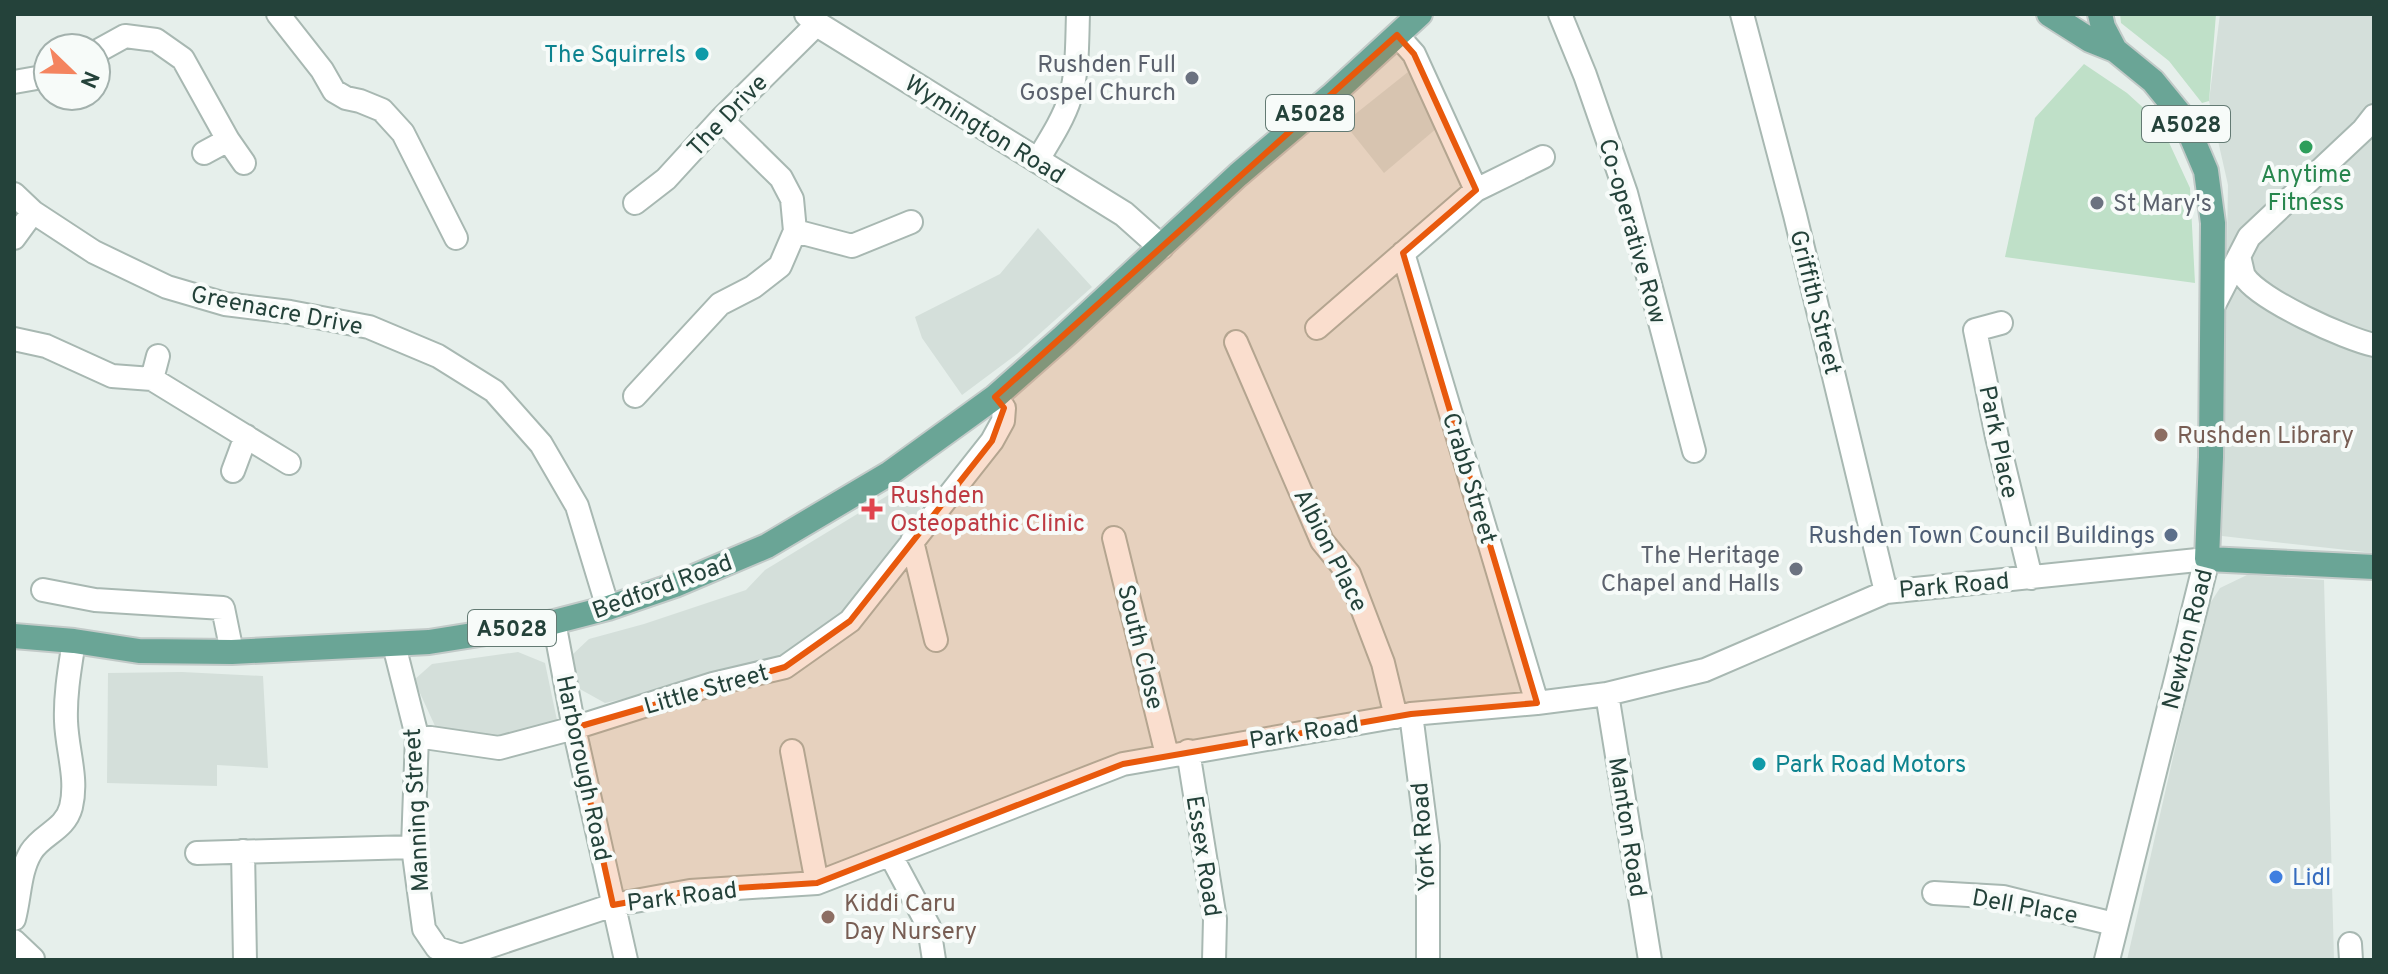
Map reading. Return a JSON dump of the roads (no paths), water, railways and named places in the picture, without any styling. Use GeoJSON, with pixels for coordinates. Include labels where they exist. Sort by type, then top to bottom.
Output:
{"type":"FeatureCollection","features":[{"type":"Feature","properties":{"kind":"main road","name":"A5028"},"geometry":{"type":"LineString","coordinates":[[1161,247],[1420,14]]}},
{"type":"Feature","properties":{"kind":"main road","name":"A5028"},"geometry":{"type":"LineString","coordinates":[[2049,14],[2090,40],[2115,50],[2153,81],[2184,119],[2206,171],[2213,223],[2211,311]]}},
{"type":"Feature","properties":{"kind":"main road","name":"A5028"},"geometry":{"type":"LineString","coordinates":[[2100,14],[2115,50]]}},
{"type":"Feature","properties":{"kind":"main road","name":"Bedford Road"},"geometry":{"type":"LineString","coordinates":[[14,636],[139,651],[232,652],[394,645],[554,622],[608,608],[675,585],[767,546],[890,473],[995,397],[1161,247]]}},
{"type":"Feature","properties":{"kind":"main road","name":"Newton Road"},"geometry":{"type":"LineString","coordinates":[[2207,559],[2211,311]]}},
{"type":"Feature","properties":{"kind":"main road"},"geometry":{"type":"LineString","coordinates":[[2207,559],[2374,567]]}},
{"type":"Feature","properties":{"kind":"street"},"geometry":{"type":"LineString","coordinates":[[278,14],[322,70],[334,91],[382,110],[403,133],[456,238]]}},
{"type":"Feature","properties":{"kind":"street"},"geometry":{"type":"LineString","coordinates":[[1037,161],[1070,98],[1075,76],[1078,14]]}},
{"type":"Feature","properties":{"kind":"street","name":"Co-operative Row"},"geometry":{"type":"LineString","coordinates":[[1560,14],[1626,193],[1694,451]]}},
{"type":"Feature","properties":{"kind":"street","name":"Griffith Street"},"geometry":{"type":"LineString","coordinates":[[1742,14],[1795,215],[1886,592]]}},
{"type":"Feature","properties":{"kind":"street","name":"Wymington Road"},"geometry":{"type":"LineString","coordinates":[[812,19],[1124,214],[1161,247]]}},
{"type":"Feature","properties":{"kind":"street","name":"The Drive"},"geometry":{"type":"LineString","coordinates":[[635,203],[666,179],[812,19]]}},
{"type":"Feature","properties":{"kind":"street"},"geometry":{"type":"LineString","coordinates":[[1397,35],[1414,54],[1476,190]]}},
{"type":"Feature","properties":{"kind":"street"},"geometry":{"type":"LineString","coordinates":[[112,43],[125,36],[156,40],[183,59],[244,163]]}},
{"type":"Feature","properties":{"kind":"street"},"geometry":{"type":"LineString","coordinates":[[2211,311],[2244,247],[2374,116]]}},
{"type":"Feature","properties":{"kind":"street"},"geometry":{"type":"LineString","coordinates":[[635,396],[720,304],[753,287],[780,266],[795,231],[792,199],[781,178],[721,119]]}},
{"type":"Feature","properties":{"kind":"street"},"geometry":{"type":"LineString","coordinates":[[204,153],[228,140]]}},
{"type":"Feature","properties":{"kind":"street"},"geometry":{"type":"LineString","coordinates":[[1317,328],[1476,190],[1543,157]]}},
{"type":"Feature","properties":{"kind":"street","name":"Greenacre Drive"},"geometry":{"type":"LineString","coordinates":[[14,194],[33,212],[94,252],[167,287],[225,304],[369,327],[438,356],[494,391],[541,444],[577,506],[608,608]]}},
{"type":"Feature","properties":{"kind":"street"},"geometry":{"type":"LineString","coordinates":[[14,238],[33,212]]}},
{"type":"Feature","properties":{"kind":"street"},"geometry":{"type":"LineString","coordinates":[[795,231],[852,246],[911,222]]}},
{"type":"Feature","properties":{"kind":"street"},"geometry":{"type":"LineString","coordinates":[[2213,223],[2220,233],[2239,239],[2244,247],[2245,276],[2261,291],[2291,310],[2374,345]]}},
{"type":"Feature","properties":{"kind":"street","name":"Crabb Street"},"geometry":{"type":"LineString","coordinates":[[1403,253],[1537,703]]}},
{"type":"Feature","properties":{"kind":"street","name":"Park Place"},"geometry":{"type":"LineString","coordinates":[[2001,323],[1975,330],[2031,578]]}},
{"type":"Feature","properties":{"kind":"street"},"geometry":{"type":"LineString","coordinates":[[14,339],[46,346],[112,376],[152,379],[289,463]]}},
{"type":"Feature","properties":{"kind":"street","name":"Albion Place"},"geometry":{"type":"LineString","coordinates":[[1236,342],[1322,541],[1349,574],[1404,716]]}},
{"type":"Feature","properties":{"kind":"street"},"geometry":{"type":"LineString","coordinates":[[152,379],[158,356]]}},
{"type":"Feature","properties":{"kind":"street","name":"Little Street"},"geometry":{"type":"LineString","coordinates":[[417,736],[499,748],[713,684],[785,667],[850,621],[992,441],[1003,421],[1004,408],[995,397]]}},
{"type":"Feature","properties":{"kind":"street"},"geometry":{"type":"LineString","coordinates":[[233,471],[246,436]]}},
{"type":"Feature","properties":{"kind":"street","name":"South Close"},"geometry":{"type":"LineString","coordinates":[[1114,538],[1177,753]]}},
{"type":"Feature","properties":{"kind":"street"},"geometry":{"type":"LineString","coordinates":[[912,541],[936,640]]}},
{"type":"Feature","properties":{"kind":"street","name":"Park Road"},"geometry":{"type":"LineString","coordinates":[[424,929],[437,948],[461,956],[613,905],[690,891],[817,883],[1123,764],[1404,716],[1607,694],[1705,670],[1886,592],[2207,559]]}},
{"type":"Feature","properties":{"kind":"street","name":"Newton Road"},"geometry":{"type":"LineString","coordinates":[[2107,960],[2207,559]]}},
{"type":"Feature","properties":{"kind":"street"},"geometry":{"type":"LineString","coordinates":[[43,590],[95,600],[223,608],[232,652]]}},
{"type":"Feature","properties":{"kind":"street","name":"Harborough Road"},"geometry":{"type":"LineString","coordinates":[[554,622],[574,728],[626,960]]}},
{"type":"Feature","properties":{"kind":"street"},"geometry":{"type":"LineString","coordinates":[[14,919],[29,855],[46,835],[63,824],[70,811],[74,775],[65,706],[74,641]]}},
{"type":"Feature","properties":{"kind":"street","name":"Manning Street"},"geometry":{"type":"LineString","coordinates":[[394,645],[417,736],[413,847],[424,929]]}},
{"type":"Feature","properties":{"kind":"street","name":"Manton Road"},"geometry":{"type":"LineString","coordinates":[[1607,694],[1650,960]]}},
{"type":"Feature","properties":{"kind":"street","name":"York Road"},"geometry":{"type":"LineString","coordinates":[[1404,716],[1428,846],[1428,960]]}},
{"type":"Feature","properties":{"kind":"street"},"geometry":{"type":"LineString","coordinates":[[792,751],[817,883]]}},
{"type":"Feature","properties":{"kind":"street","name":"Essex Road"},"geometry":{"type":"LineString","coordinates":[[1177,753],[1215,919],[1214,960]]}},
{"type":"Feature","properties":{"kind":"street"},"geometry":{"type":"LineString","coordinates":[[197,853],[413,847]]}},
{"type":"Feature","properties":{"kind":"street"},"geometry":{"type":"LineString","coordinates":[[243,851],[245,960]]}},
{"type":"Feature","properties":{"kind":"street"},"geometry":{"type":"LineString","coordinates":[[891,856],[929,927],[934,960]]}},
{"type":"Feature","properties":{"kind":"street","name":"Dell Place"},"geometry":{"type":"LineString","coordinates":[[1934,893],[2003,897],[2114,924]]}},
{"type":"Feature","properties":{"kind":"street"},"geometry":{"type":"LineString","coordinates":[[14,941],[33,959]]}},
{"type":"Feature","properties":{"kind":"place","name":"The Squirrels"},"geometry":{"type":"Point","coordinates":[702,54]}},
{"type":"Feature","properties":{"kind":"place","name":"Rushden Full Gospel Church"},"geometry":{"type":"Point","coordinates":[1192,78]}},
{"type":"Feature","properties":{"kind":"place","name":"Anytime Fitness"},"geometry":{"type":"Point","coordinates":[2306,147]}},
{"type":"Feature","properties":{"kind":"place","name":"St Mary's"},"geometry":{"type":"Point","coordinates":[2097,203]}},
{"type":"Feature","properties":{"kind":"place","name":"Rushden Library"},"geometry":{"type":"Point","coordinates":[2161,435]}},
{"type":"Feature","properties":{"kind":"place","name":"Rushden Osteopathic Clinic"},"geometry":{"type":"Point","coordinates":[872,509]}},
{"type":"Feature","properties":{"kind":"place","name":"Rushden Town Council Buildings"},"geometry":{"type":"Point","coordinates":[2171,535]}},
{"type":"Feature","properties":{"kind":"place","name":"The Heritage Chapel and Halls"},"geometry":{"type":"Point","coordinates":[1796,569]}},
{"type":"Feature","properties":{"kind":"place","name":"Park Road Motors"},"geometry":{"type":"Point","coordinates":[1759,764]}},
{"type":"Feature","properties":{"kind":"place","name":"Lidl"},"geometry":{"type":"Point","coordinates":[2276,877]}},
{"type":"Feature","properties":{"kind":"place","name":"Kiddi Caru Day Nursery"},"geometry":{"type":"Point","coordinates":[828,917]}}]}
